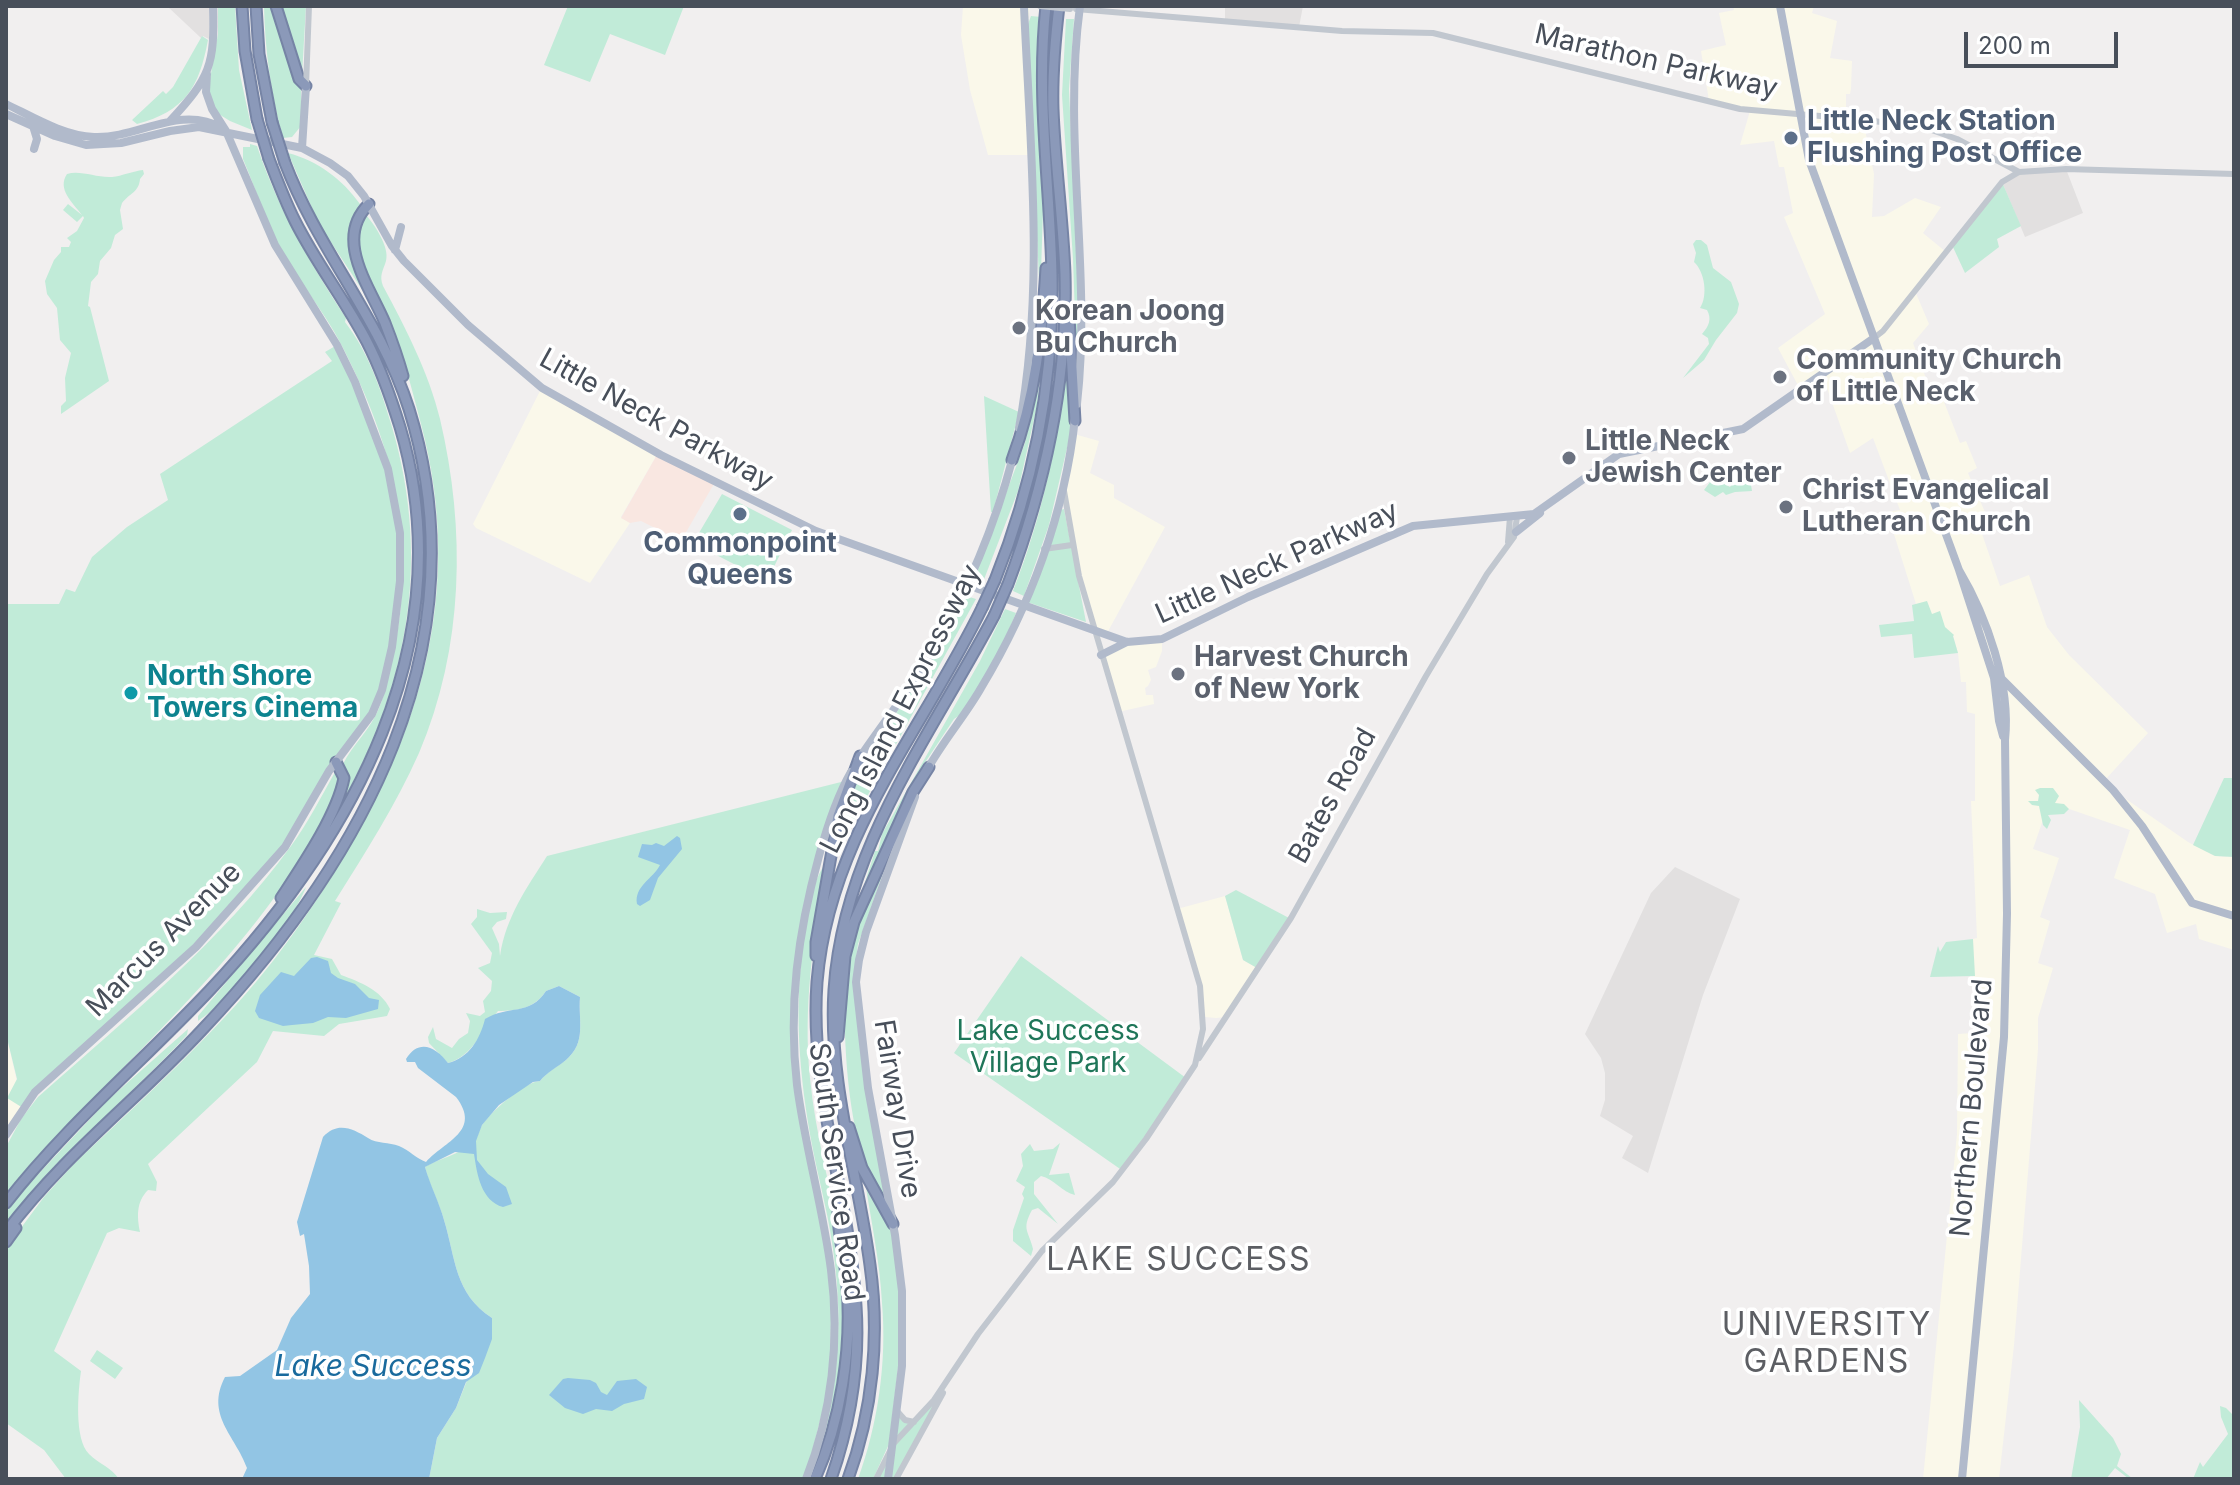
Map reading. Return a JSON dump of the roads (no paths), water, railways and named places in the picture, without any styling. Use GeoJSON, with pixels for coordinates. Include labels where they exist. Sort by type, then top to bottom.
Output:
{"type":"FeatureCollection","features":[{"type":"Feature","properties":{"kind":"highway"},"geometry":{"type":"LineString","coordinates":[[6,1203],[46,1156],[235,962],[324,846],[378,748],[401,682],[409,647],[418,566],[410,466],[381,370],[295,222],[269,159],[257,119],[245,51],[242,6]]}},
{"type":"Feature","properties":{"kind":"highway"},"geometry":{"type":"LineString","coordinates":[[256,6],[259,54],[272,122],[285,163],[307,216],[382,340],[405,396],[418,442]]}},
{"type":"Feature","properties":{"kind":"highway"},"geometry":{"type":"LineString","coordinates":[[276,6],[299,79],[306,86]]}},
{"type":"Feature","properties":{"kind":"highway","name":"Long Island Expressway"},"geometry":{"type":"LineString","coordinates":[[831,1479],[848,1418],[857,1345],[853,1269],[817,1064],[818,979],[831,904],[856,835],[879,788],[982,608],[1009,545],[1027,485],[1043,405],[1052,311],[1041,73],[1046,6]]}},
{"type":"Feature","properties":{"kind":"highway","name":"Long Island Expressway"},"geometry":{"type":"LineString","coordinates":[[848,1479],[867,1405],[874,1321],[870,1265],[835,1064],[832,1026],[836,969],[845,914],[862,861],[885,809],[994,616],[1037,498],[1054,417],[1062,347],[1065,274],[1053,112],[1059,6]]}},
{"type":"Feature","properties":{"kind":"highway"},"geometry":{"type":"LineString","coordinates":[[1012,460],[1027,415],[1040,341],[1048,193]]}},
{"type":"Feature","properties":{"kind":"highway"},"geometry":{"type":"LineString","coordinates":[[6,1232],[80,1146],[200,1033],[252,975],[300,913],[338,854],[372,791],[402,725],[428,621],[432,549],[425,477],[406,384],[354,252],[358,218],[369,204]]}},
{"type":"Feature","properties":{"kind":"highway"},"geometry":{"type":"LineString","coordinates":[[1065,274],[1075,421]]}},
{"type":"Feature","properties":{"kind":"highway"},"geometry":{"type":"LineString","coordinates":[[818,979],[816,942],[837,822],[860,756]]}},
{"type":"Feature","properties":{"kind":"highway"},"geometry":{"type":"LineString","coordinates":[[235,962],[297,873],[339,795],[344,778],[336,762]]}},
{"type":"Feature","properties":{"kind":"highway"},"geometry":{"type":"LineString","coordinates":[[835,1064],[843,968],[850,933],[913,792],[931,763]]}},
{"type":"Feature","properties":{"kind":"highway"},"geometry":{"type":"LineString","coordinates":[[840,1101],[862,1168],[893,1224]]}},
{"type":"Feature","properties":{"kind":"highway"},"geometry":{"type":"LineString","coordinates":[[6,1242],[41,1188]]}},
{"type":"Feature","properties":{"kind":"highway"},"geometry":{"type":"LineString","coordinates":[[815,1479],[832,1431],[846,1351],[848,1292],[838,1225],[839,1194]]}},
{"type":"Feature","properties":{"kind":"main road"},"geometry":{"type":"LineString","coordinates":[[170,121],[197,92],[207,74],[213,49],[213,6]]}},
{"type":"Feature","properties":{"kind":"main road","name":"South Service Road"},"geometry":{"type":"LineString","coordinates":[[806,1479],[828,1401],[834,1308],[828,1253],[798,1087],[793,995],[799,939],[831,814],[860,756],[923,667],[966,585],[1012,460],[1027,380],[1034,312],[1024,6]]}},
{"type":"Feature","properties":{"kind":"main road","name":"Northern Boulevard"},"geometry":{"type":"LineString","coordinates":[[1780,6],[1809,160],[1959,570],[1970,589],[1998,678],[2007,719],[2004,1037],[1962,1479]]}},
{"type":"Feature","properties":{"kind":"main road","name":"Fairway Drive"},"geometry":{"type":"LineString","coordinates":[[888,1479],[902,1366],[903,1310],[893,1224],[868,1088],[857,969],[866,932],[910,810],[931,763],[980,690],[1024,605],[1064,484],[1075,421],[1082,339],[1074,128],[1076,8]]}},
{"type":"Feature","properties":{"kind":"main road","name":"Marcus Avenue"},"geometry":{"type":"LineString","coordinates":[[6,1135],[35,1092],[178,963],[239,902],[290,840],[336,762],[372,714],[387,672],[400,591],[398,520],[388,469],[355,382],[337,345],[275,245],[239,159],[212,109],[206,92],[207,74]]}},
{"type":"Feature","properties":{"kind":"main road"},"geometry":{"type":"LineString","coordinates":[[302,148],[306,86]]}},
{"type":"Feature","properties":{"kind":"main road","name":"Little Neck Parkway"},"geometry":{"type":"LineString","coordinates":[[6,104],[51,125],[88,137],[108,137],[170,121],[199,119],[226,131]]}},
{"type":"Feature","properties":{"kind":"main road","name":"Little Neck Parkway"},"geometry":{"type":"LineString","coordinates":[[6,114],[55,136],[94,145],[121,143],[190,128],[226,131],[302,148],[348,176],[369,204],[395,250],[468,325],[542,388],[661,455],[804,526],[1127,642],[1162,639],[1248,597],[1413,526],[1529,515],[1619,454],[1743,429],[1874,338]]}},
{"type":"Feature","properties":{"kind":"main road"},"geometry":{"type":"LineString","coordinates":[[32,125],[37,139],[34,149]]}},
{"type":"Feature","properties":{"kind":"main road"},"geometry":{"type":"LineString","coordinates":[[239,159],[245,135]]}},
{"type":"Feature","properties":{"kind":"main road"},"geometry":{"type":"LineString","coordinates":[[395,250],[401,227]]}},
{"type":"Feature","properties":{"kind":"main road"},"geometry":{"type":"LineString","coordinates":[[1516,532],[1545,507]]}},
{"type":"Feature","properties":{"kind":"main road"},"geometry":{"type":"LineString","coordinates":[[1101,655],[1127,642]]}},
{"type":"Feature","properties":{"kind":"main road"},"geometry":{"type":"LineString","coordinates":[[1998,678],[2124,803],[2192,903],[2234,916]]}},
{"type":"Feature","properties":{"kind":"main road","name":"Northern Boulevard"},"geometry":{"type":"LineString","coordinates":[[1998,678],[1999,721],[2005,740]]}},
{"type":"Feature","properties":{"kind":"main road"},"geometry":{"type":"LineString","coordinates":[[2007,719],[2011,704],[2022,701]]}},
{"type":"Feature","properties":{"kind":"street"},"geometry":{"type":"LineString","coordinates":[[306,86],[309,6]]}},
{"type":"Feature","properties":{"kind":"street","name":"Marathon Parkway"},"geometry":{"type":"LineString","coordinates":[[1038,6],[1342,31],[1433,33],[1573,65],[1729,106],[1926,128],[1957,139],[2019,172]]}},
{"type":"Feature","properties":{"kind":"street"},"geometry":{"type":"LineString","coordinates":[[2019,172],[2066,169],[2234,174]]}},
{"type":"Feature","properties":{"kind":"street","name":"Little Neck Parkway"},"geometry":{"type":"LineString","coordinates":[[1874,338],[1884,330],[2002,182],[2019,172]]}},
{"type":"Feature","properties":{"kind":"street"},"geometry":{"type":"LineString","coordinates":[[1064,484],[1072,545],[1094,630],[1200,986],[1203,1029],[1195,1065]]}},
{"type":"Feature","properties":{"kind":"street","name":"Bates Road"},"geometry":{"type":"LineString","coordinates":[[954,1372],[978,1334],[1042,1251],[1126,1167],[1195,1065],[1291,918],[1426,676],[1516,532],[1513,517]]}},
{"type":"Feature","properties":{"kind":"street","name":"Bates Road"},"geometry":{"type":"LineString","coordinates":[[1507,546],[1513,517]]}},
{"type":"Feature","properties":{"kind":"street"},"geometry":{"type":"LineString","coordinates":[[1044,549],[1072,545]]}},
{"type":"Feature","properties":{"kind":"street"},"geometry":{"type":"LineString","coordinates":[[876,1479],[892,1446],[934,1400],[954,1372]]}},
{"type":"Feature","properties":{"kind":"street"},"geometry":{"type":"LineString","coordinates":[[896,1479],[954,1372]]}},
{"type":"Feature","properties":{"kind":"street"},"geometry":{"type":"LineString","coordinates":[[897,1411],[905,1420],[914,1422]]}},
{"type":"Feature","properties":{"kind":"water"},"geometry":{"type":"Polygon","coordinates":[[[677,836],[682,849],[658,878],[650,900],[640,906],[637,904],[638,892],[660,865],[638,857],[642,844],[664,846],[677,836]]]}},
{"type":"Feature","properties":{"kind":"water"},"geometry":{"type":"Polygon","coordinates":[[[311,958],[328,961],[331,973],[338,978],[355,984],[369,998],[379,1000],[378,1009],[346,1018],[328,1017],[313,1023],[283,1026],[259,1018],[255,1011],[260,995],[281,972],[294,976],[311,958]]]}},
{"type":"Feature","properties":{"kind":"water","name":"Lake Success"},"geometry":{"type":"Polygon","coordinates":[[[559,986],[580,997],[577,1046],[566,1060],[540,1081],[533,1082],[499,1105],[482,1125],[476,1141],[477,1160],[488,1174],[506,1187],[512,1204],[503,1207],[485,1193],[474,1154],[455,1152],[425,1167],[463,1286],[470,1298],[492,1318],[492,1339],[485,1358],[479,1373],[466,1382],[456,1408],[437,1438],[429,1479],[242,1479],[247,1468],[220,1414],[220,1390],[225,1377],[240,1376],[277,1350],[291,1318],[310,1294],[304,1234],[300,1236],[297,1222],[323,1137],[334,1129],[346,1128],[375,1141],[399,1146],[426,1162],[458,1134],[465,1119],[456,1097],[418,1068],[415,1062],[407,1062],[411,1052],[427,1047],[448,1063],[462,1057],[480,1034],[485,1019],[533,1004],[546,991],[559,986]]]}},
{"type":"Feature","properties":{"kind":"water"},"geometry":{"type":"Polygon","coordinates":[[[563,1379],[590,1380],[607,1395],[617,1381],[636,1379],[647,1387],[644,1399],[612,1411],[596,1409],[583,1414],[565,1408],[549,1395],[563,1379]]]}},
{"type":"Feature","properties":{"kind":"place","name":"Little Neck Station Flushing Post Office"},"geometry":{"type":"Point","coordinates":[1791,138]}},
{"type":"Feature","properties":{"kind":"place","name":"Korean Joong Bu Church"},"geometry":{"type":"Point","coordinates":[1019,328]}},
{"type":"Feature","properties":{"kind":"place","name":"Community Church of Little Neck"},"geometry":{"type":"Point","coordinates":[1780,377]}},
{"type":"Feature","properties":{"kind":"place","name":"Little Neck Jewish Center"},"geometry":{"type":"Point","coordinates":[1569,458]}},
{"type":"Feature","properties":{"kind":"place","name":"Christ Evangelical Lutheran Church"},"geometry":{"type":"Point","coordinates":[1786,507]}},
{"type":"Feature","properties":{"kind":"place","name":"Commonpoint Queens"},"geometry":{"type":"Point","coordinates":[740,514]}},
{"type":"Feature","properties":{"kind":"place","name":"Harvest Church of New York"},"geometry":{"type":"Point","coordinates":[1178,674]}},
{"type":"Feature","properties":{"kind":"place","name":"North Shore Towers Cinema"},"geometry":{"type":"Point","coordinates":[131,693]}},
{"type":"Feature","properties":{"kind":"district","name":"LAKE SUCCESS"},"geometry":{"type":"Point","coordinates":[1179,1260]}},
{"type":"Feature","properties":{"kind":"district","name":"UNIVERSITY GARDENS"},"geometry":{"type":"Point","coordinates":[1827,1344]}},
{"type":"Feature","properties":{"kind":"park label","name":"Lake Success Village Park"},"geometry":{"type":"Point","coordinates":[1048,1048]}}]}
